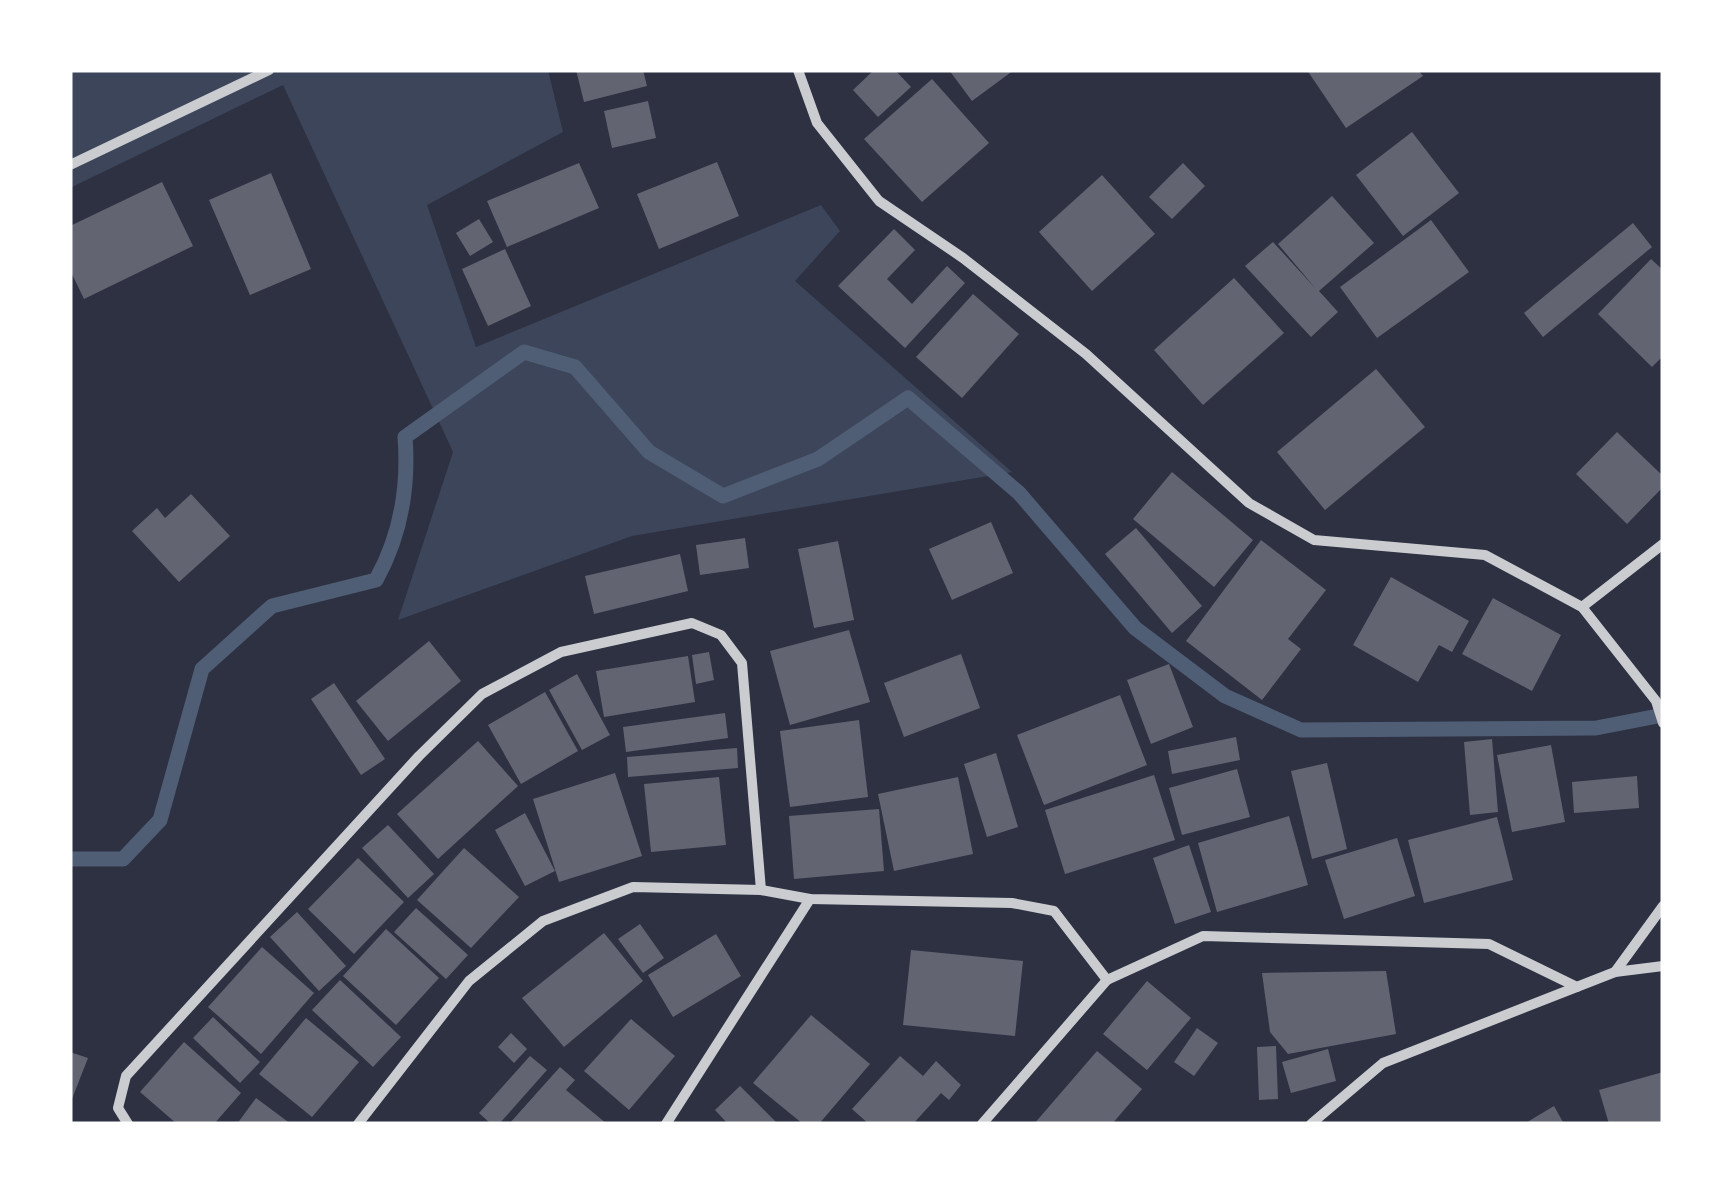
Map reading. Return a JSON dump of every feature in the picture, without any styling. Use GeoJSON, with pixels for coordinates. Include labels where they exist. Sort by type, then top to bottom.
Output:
{"type":"FeatureCollection","features":[{"type":"Feature","properties":{"kind":"street"},"geometry":{"type":"LineString","coordinates":[[70,165],[270,70]]}},
{"type":"Feature","properties":{"kind":"street"},"geometry":{"type":"LineString","coordinates":[[798,70],[817,123],[879,202],[963,258],[1086,354],[1248,504],[1314,540],[1486,554],[1582,607],[1656,701],[1663,723]]}},
{"type":"Feature","properties":{"kind":"street"},"geometry":{"type":"LineString","coordinates":[[1582,607],[1663,544]]}},
{"type":"Feature","properties":{"kind":"street"},"geometry":{"type":"LineString","coordinates":[[128,1124],[118,1108],[126,1076],[152,1046],[418,756],[482,694],[560,652],[692,622],[721,635],[742,663],[761,890]]}},
{"type":"Feature","properties":{"kind":"street"},"geometry":{"type":"LineString","coordinates":[[358,1124],[468,981],[543,921],[633,887],[761,890],[810,899],[1012,903],[1054,911],[1107,980]]}},
{"type":"Feature","properties":{"kind":"street"},"geometry":{"type":"LineString","coordinates":[[666,1124],[810,899]]}},
{"type":"Feature","properties":{"kind":"street"},"geometry":{"type":"LineString","coordinates":[[1615,972],[1663,906]]}},
{"type":"Feature","properties":{"kind":"street"},"geometry":{"type":"LineString","coordinates":[[982,1124],[1107,980],[1204,936],[1489,944],[1577,986]]}},
{"type":"Feature","properties":{"kind":"street"},"geometry":{"type":"LineString","coordinates":[[1311,1124],[1383,1064],[1615,972],[1663,966]]}},
{"type":"Feature","properties":{"kind":"shaded area"},"geometry":{"type":"Polygon","coordinates":[[[70,70],[548,70],[563,132],[427,205],[476,347],[821,205],[840,231],[795,281],[1012,472],[632,536],[398,620],[453,452],[283,85],[70,188],[70,70]]]}},
{"type":"Feature","properties":{"kind":"building"},"geometry":{"type":"Polygon","coordinates":[[[576,70],[643,70],[647,86],[584,102],[576,70]]]}},
{"type":"Feature","properties":{"kind":"building"},"geometry":{"type":"Polygon","coordinates":[[[874,70],[895,70],[911,87],[878,117],[853,90],[874,70]]]}},
{"type":"Feature","properties":{"kind":"building"},"geometry":{"type":"Polygon","coordinates":[[[949,70],[1014,70],[972,101],[949,70]]]}},
{"type":"Feature","properties":{"kind":"building"},"geometry":{"type":"Polygon","coordinates":[[[1307,70],[1418,70],[1423,76],[1346,128],[1307,70]]]}},
{"type":"Feature","properties":{"kind":"building"},"geometry":{"type":"Polygon","coordinates":[[[932,79],[989,143],[922,202],[864,139],[932,79]]]}},
{"type":"Feature","properties":{"kind":"building"},"geometry":{"type":"Polygon","coordinates":[[[648,101],[656,138],[612,148],[604,111],[648,101]]]}},
{"type":"Feature","properties":{"kind":"building"},"geometry":{"type":"Polygon","coordinates":[[[1412,132],[1459,193],[1403,236],[1356,175],[1412,132]]]}},
{"type":"Feature","properties":{"kind":"building"},"geometry":{"type":"Polygon","coordinates":[[[717,162],[739,216],[659,249],[637,194],[717,162]]]}},
{"type":"Feature","properties":{"kind":"building"},"geometry":{"type":"Polygon","coordinates":[[[579,163],[599,208],[507,247],[487,201],[579,163]]]}},
{"type":"Feature","properties":{"kind":"building"},"geometry":{"type":"Polygon","coordinates":[[[1183,163],[1205,186],[1172,219],[1149,197],[1183,163]]]}},
{"type":"Feature","properties":{"kind":"building"},"geometry":{"type":"Polygon","coordinates":[[[271,173],[311,269],[250,295],[209,200],[271,173]]]}},
{"type":"Feature","properties":{"kind":"building"},"geometry":{"type":"Polygon","coordinates":[[[1102,175],[1155,234],[1092,291],[1039,232],[1102,175]]]}},
{"type":"Feature","properties":{"kind":"building"},"geometry":{"type":"Polygon","coordinates":[[[162,182],[193,246],[84,299],[70,270],[70,226],[162,182]]]}},
{"type":"Feature","properties":{"kind":"building"},"geometry":{"type":"Polygon","coordinates":[[[1332,196],[1374,243],[1319,291],[1338,312],[1311,337],[1245,266],[1273,242],[1316,289],[1278,244],[1332,196]]]}},
{"type":"Feature","properties":{"kind":"building"},"geometry":{"type":"Polygon","coordinates":[[[479,219],[493,242],[470,256],[456,233],[479,219]]]}},
{"type":"Feature","properties":{"kind":"building"},"geometry":{"type":"Polygon","coordinates":[[[1431,220],[1469,272],[1377,338],[1340,287],[1431,220]]]}},
{"type":"Feature","properties":{"kind":"building"},"geometry":{"type":"Polygon","coordinates":[[[1633,223],[1652,247],[1543,337],[1524,313],[1633,223]]]}},
{"type":"Feature","properties":{"kind":"building"},"geometry":{"type":"Polygon","coordinates":[[[894,229],[915,250],[887,279],[912,304],[947,266],[965,283],[905,348],[838,286],[894,229]]]}},
{"type":"Feature","properties":{"kind":"building"},"geometry":{"type":"Polygon","coordinates":[[[505,249],[531,306],[488,326],[462,269],[505,249]]]}},
{"type":"Feature","properties":{"kind":"building"},"geometry":{"type":"Polygon","coordinates":[[[1651,259],[1663,270],[1663,356],[1652,367],[1598,314],[1651,259]]]}},
{"type":"Feature","properties":{"kind":"building"},"geometry":{"type":"Polygon","coordinates":[[[1234,278],[1284,333],[1203,405],[1154,350],[1234,278]]]}},
{"type":"Feature","properties":{"kind":"building"},"geometry":{"type":"Polygon","coordinates":[[[973,294],[1019,334],[962,398],[916,357],[973,294]]]}},
{"type":"Feature","properties":{"kind":"building"},"geometry":{"type":"Polygon","coordinates":[[[1376,369],[1425,427],[1325,510],[1277,452],[1376,369]]]}},
{"type":"Feature","properties":{"kind":"building"},"geometry":{"type":"Polygon","coordinates":[[[1617,432],[1663,476],[1663,487],[1627,524],[1576,474],[1617,432]]]}},
{"type":"Feature","properties":{"kind":"building"},"geometry":{"type":"Polygon","coordinates":[[[1172,472],[1253,540],[1214,587],[1133,519],[1172,472]]]}},
{"type":"Feature","properties":{"kind":"building"},"geometry":{"type":"Polygon","coordinates":[[[191,494],[230,536],[179,582],[132,531],[157,508],[165,518],[191,494]]]}},
{"type":"Feature","properties":{"kind":"building"},"geometry":{"type":"Polygon","coordinates":[[[991,522],[1013,573],[952,600],[929,549],[991,522]]]}},
{"type":"Feature","properties":{"kind":"building"},"geometry":{"type":"Polygon","coordinates":[[[1136,528],[1202,606],[1172,633],[1105,554],[1136,528]]]}},
{"type":"Feature","properties":{"kind":"building"},"geometry":{"type":"Polygon","coordinates":[[[745,538],[749,568],[700,575],[696,545],[745,538]]]}},
{"type":"Feature","properties":{"kind":"building"},"geometry":{"type":"Polygon","coordinates":[[[1261,540],[1326,590],[1288,639],[1301,649],[1262,700],[1186,641],[1261,540]]]}},
{"type":"Feature","properties":{"kind":"building"},"geometry":{"type":"Polygon","coordinates":[[[838,541],[854,620],[814,628],[798,549],[838,541]]]}},
{"type":"Feature","properties":{"kind":"building"},"geometry":{"type":"Polygon","coordinates":[[[680,554],[688,591],[594,614],[585,576],[680,554]]]}},
{"type":"Feature","properties":{"kind":"building"},"geometry":{"type":"Polygon","coordinates":[[[1391,577],[1469,621],[1452,652],[1439,645],[1418,682],[1353,645],[1391,577]]]}},
{"type":"Feature","properties":{"kind":"building"},"geometry":{"type":"Polygon","coordinates":[[[1493,598],[1561,635],[1532,691],[1462,654],[1493,598]]]}},
{"type":"Feature","properties":{"kind":"building"},"geometry":{"type":"Polygon","coordinates":[[[849,630],[870,702],[790,725],[770,651],[849,630]]]}},
{"type":"Feature","properties":{"kind":"building"},"geometry":{"type":"Polygon","coordinates":[[[429,641],[461,681],[388,741],[356,701],[429,641]]]}},
{"type":"Feature","properties":{"kind":"building"},"geometry":{"type":"Polygon","coordinates":[[[709,652],[714,680],[696,684],[692,655],[709,652]]]}},
{"type":"Feature","properties":{"kind":"building"},"geometry":{"type":"Polygon","coordinates":[[[961,654],[980,708],[904,737],[884,683],[961,654]]]}},
{"type":"Feature","properties":{"kind":"building"},"geometry":{"type":"Polygon","coordinates":[[[688,656],[695,702],[604,717],[596,671],[688,656]]]}},
{"type":"Feature","properties":{"kind":"building"},"geometry":{"type":"Polygon","coordinates":[[[1169,664],[1193,727],[1151,744],[1127,680],[1169,664]]]}},
{"type":"Feature","properties":{"kind":"building"},"geometry":{"type":"Polygon","coordinates":[[[577,674],[610,735],[582,750],[549,690],[577,674]]]}},
{"type":"Feature","properties":{"kind":"building"},"geometry":{"type":"Polygon","coordinates":[[[334,683],[385,759],[361,775],[311,699],[334,683]]]}},
{"type":"Feature","properties":{"kind":"building"},"geometry":{"type":"Polygon","coordinates":[[[545,692],[578,751],[521,784],[488,725],[545,692]]]}},
{"type":"Feature","properties":{"kind":"building"},"geometry":{"type":"Polygon","coordinates":[[[1120,695],[1147,765],[1044,805],[1017,735],[1120,695]]]}},
{"type":"Feature","properties":{"kind":"building"},"geometry":{"type":"Polygon","coordinates":[[[725,713],[728,738],[626,752],[623,727],[725,713]]]}},
{"type":"Feature","properties":{"kind":"building"},"geometry":{"type":"Polygon","coordinates":[[[859,720],[868,797],[790,807],[780,731],[859,720]]]}},
{"type":"Feature","properties":{"kind":"building"},"geometry":{"type":"Polygon","coordinates":[[[1236,737],[1240,760],[1172,774],[1168,751],[1236,737]]]}},
{"type":"Feature","properties":{"kind":"building"},"geometry":{"type":"Polygon","coordinates":[[[1492,739],[1498,812],[1470,815],[1464,742],[1492,739]]]}},
{"type":"Feature","properties":{"kind":"building"},"geometry":{"type":"Polygon","coordinates":[[[478,741],[518,786],[438,859],[397,814],[478,741]]]}},
{"type":"Feature","properties":{"kind":"building"},"geometry":{"type":"Polygon","coordinates":[[[1551,745],[1565,822],[1512,832],[1497,755],[1551,745]]]}},
{"type":"Feature","properties":{"kind":"building"},"geometry":{"type":"Polygon","coordinates":[[[737,748],[738,768],[628,777],[627,757],[737,748]]]}},
{"type":"Feature","properties":{"kind":"building"},"geometry":{"type":"Polygon","coordinates":[[[996,753],[1018,827],[987,837],[964,764],[996,753]]]}},
{"type":"Feature","properties":{"kind":"building"},"geometry":{"type":"Polygon","coordinates":[[[1327,763],[1347,849],[1312,859],[1291,771],[1327,763]]]}},
{"type":"Feature","properties":{"kind":"building"},"geometry":{"type":"Polygon","coordinates":[[[1237,769],[1250,817],[1182,835],[1169,788],[1237,769]]]}},
{"type":"Feature","properties":{"kind":"building"},"geometry":{"type":"Polygon","coordinates":[[[615,773],[642,856],[559,882],[533,799],[615,773]]]}},
{"type":"Feature","properties":{"kind":"building"},"geometry":{"type":"Polygon","coordinates":[[[1154,775],[1175,840],[1065,874],[1045,810],[1154,775]]]}},
{"type":"Feature","properties":{"kind":"building"},"geometry":{"type":"Polygon","coordinates":[[[1637,776],[1639,808],[1574,813],[1572,782],[1637,776]]]}},
{"type":"Feature","properties":{"kind":"building"},"geometry":{"type":"Polygon","coordinates":[[[719,777],[726,845],[651,852],[644,784],[719,777]]]}},
{"type":"Feature","properties":{"kind":"building"},"geometry":{"type":"Polygon","coordinates":[[[958,777],[973,854],[894,871],[878,794],[958,777]]]}},
{"type":"Feature","properties":{"kind":"building"},"geometry":{"type":"Polygon","coordinates":[[[879,809],[884,871],[794,879],[789,816],[879,809]]]}},
{"type":"Feature","properties":{"kind":"building"},"geometry":{"type":"Polygon","coordinates":[[[525,813],[555,871],[525,886],[495,830],[525,813]]]}},
{"type":"Feature","properties":{"kind":"building"},"geometry":{"type":"Polygon","coordinates":[[[1289,816],[1308,885],[1217,912],[1198,843],[1289,816]]]}},
{"type":"Feature","properties":{"kind":"building"},"geometry":{"type":"Polygon","coordinates":[[[1497,817],[1513,880],[1424,903],[1408,840],[1497,817]]]}},
{"type":"Feature","properties":{"kind":"building"},"geometry":{"type":"Polygon","coordinates":[[[388,825],[434,874],[408,898],[362,848],[388,825]]]}},
{"type":"Feature","properties":{"kind":"building"},"geometry":{"type":"Polygon","coordinates":[[[1397,838],[1415,896],[1344,919],[1325,860],[1397,838]]]}},
{"type":"Feature","properties":{"kind":"building"},"geometry":{"type":"Polygon","coordinates":[[[1189,845],[1211,912],[1175,924],[1153,858],[1189,845]]]}},
{"type":"Feature","properties":{"kind":"building"},"geometry":{"type":"Polygon","coordinates":[[[464,848],[519,897],[471,948],[417,900],[464,848]]]}},
{"type":"Feature","properties":{"kind":"building"},"geometry":{"type":"Polygon","coordinates":[[[358,858],[404,902],[354,954],[308,909],[358,858]]]}},
{"type":"Feature","properties":{"kind":"building"},"geometry":{"type":"Polygon","coordinates":[[[416,908],[468,955],[446,979],[394,932],[416,908]]]}},
{"type":"Feature","properties":{"kind":"building"},"geometry":{"type":"Polygon","coordinates":[[[297,912],[346,966],[319,991],[270,937],[297,912]]]}},
{"type":"Feature","properties":{"kind":"building"},"geometry":{"type":"Polygon","coordinates":[[[640,924],[664,958],[643,973],[618,939],[640,924]]]}},
{"type":"Feature","properties":{"kind":"building"},"geometry":{"type":"Polygon","coordinates":[[[386,929],[439,978],[396,1025],[343,976],[386,929]]]}},
{"type":"Feature","properties":{"kind":"building"},"geometry":{"type":"Polygon","coordinates":[[[604,933],[643,981],[564,1047],[522,998],[604,933]]]}},
{"type":"Feature","properties":{"kind":"building"},"geometry":{"type":"Polygon","coordinates":[[[716,934],[741,976],[673,1017],[648,975],[716,934]]]}},
{"type":"Feature","properties":{"kind":"building"},"geometry":{"type":"Polygon","coordinates":[[[262,947],[314,993],[261,1054],[208,1007],[262,947]]]}},
{"type":"Feature","properties":{"kind":"building"},"geometry":{"type":"Polygon","coordinates":[[[911,950],[1023,961],[1015,1036],[903,1025],[911,950]]]}},
{"type":"Feature","properties":{"kind":"building"},"geometry":{"type":"Polygon","coordinates":[[[1386,971],[1396,1034],[1288,1054],[1270,1032],[1262,973],[1386,971]]]}},
{"type":"Feature","properties":{"kind":"building"},"geometry":{"type":"Polygon","coordinates":[[[340,980],[401,1037],[373,1067],[312,1010],[340,980]]]}},
{"type":"Feature","properties":{"kind":"building"},"geometry":{"type":"Polygon","coordinates":[[[1147,981],[1191,1018],[1147,1070],[1103,1034],[1147,981]]]}},
{"type":"Feature","properties":{"kind":"building"},"geometry":{"type":"Polygon","coordinates":[[[811,1015],[870,1064],[819,1124],[803,1124],[753,1083],[811,1015]]]}},
{"type":"Feature","properties":{"kind":"building"},"geometry":{"type":"Polygon","coordinates":[[[213,1017],[260,1062],[240,1083],[193,1038],[213,1017]]]}},
{"type":"Feature","properties":{"kind":"building"},"geometry":{"type":"Polygon","coordinates":[[[306,1018],[359,1062],[312,1117],[259,1074],[306,1018]]]}},
{"type":"Feature","properties":{"kind":"building"},"geometry":{"type":"Polygon","coordinates":[[[631,1019],[675,1056],[629,1110],[584,1071],[631,1019]]]}},
{"type":"Feature","properties":{"kind":"building"},"geometry":{"type":"Polygon","coordinates":[[[1197,1028],[1218,1043],[1194,1076],[1174,1062],[1197,1028]]]}},
{"type":"Feature","properties":{"kind":"building"},"geometry":{"type":"Polygon","coordinates":[[[511,1033],[527,1049],[514,1063],[498,1047],[511,1033]]]}},
{"type":"Feature","properties":{"kind":"building"},"geometry":{"type":"Polygon","coordinates":[[[184,1042],[241,1093],[214,1124],[177,1124],[140,1092],[184,1042]]]}},
{"type":"Feature","properties":{"kind":"building"},"geometry":{"type":"Polygon","coordinates":[[[1276,1046],[1278,1099],[1259,1100],[1257,1047],[1276,1046]]]}},
{"type":"Feature","properties":{"kind":"building"},"geometry":{"type":"Polygon","coordinates":[[[1328,1049],[1336,1081],[1291,1093],[1282,1062],[1328,1049]]]}},
{"type":"Feature","properties":{"kind":"building"},"geometry":{"type":"Polygon","coordinates":[[[1097,1051],[1142,1089],[1112,1124],[1034,1124],[1097,1051]]]}},
{"type":"Feature","properties":{"kind":"building"},"geometry":{"type":"Polygon","coordinates":[[[70,1052],[88,1058],[70,1104],[70,1052]]]}},
{"type":"Feature","properties":{"kind":"building"},"geometry":{"type":"Polygon","coordinates":[[[530,1056],[547,1070],[499,1124],[491,1124],[479,1113],[530,1056]]]}},
{"type":"Feature","properties":{"kind":"building"},"geometry":{"type":"Polygon","coordinates":[[[900,1056],[923,1076],[936,1061],[961,1085],[949,1100],[941,1093],[913,1124],[869,1124],[852,1109],[900,1056]]]}},
{"type":"Feature","properties":{"kind":"building"},"geometry":{"type":"Polygon","coordinates":[[[560,1067],[575,1080],[566,1090],[607,1124],[509,1124],[560,1067]]]}},
{"type":"Feature","properties":{"kind":"building"},"geometry":{"type":"Polygon","coordinates":[[[1663,1072],[1663,1124],[1609,1124],[1599,1090],[1663,1072]]]}},
{"type":"Feature","properties":{"kind":"building"},"geometry":{"type":"Polygon","coordinates":[[[740,1086],[778,1124],[728,1124],[715,1110],[740,1086]]]}},
{"type":"Feature","properties":{"kind":"building"},"geometry":{"type":"Polygon","coordinates":[[[256,1098],[291,1124],[237,1124],[256,1098]]]}},
{"type":"Feature","properties":{"kind":"building"},"geometry":{"type":"Polygon","coordinates":[[[1554,1106],[1564,1124],[1524,1124],[1554,1106]]]}},
{"type":"Feature","properties":{"kind":"waterway"},"geometry":{"type":"LineString","coordinates":[[70,859],[123,859],[160,820],[202,669],[272,606],[376,580],[392,546],[401,511],[406,475],[405,437],[524,352],[575,367],[649,452],[723,496],[818,459],[908,398],[1019,493],[1135,628],[1225,696],[1301,730],[1596,728],[1663,715]]}}]}
